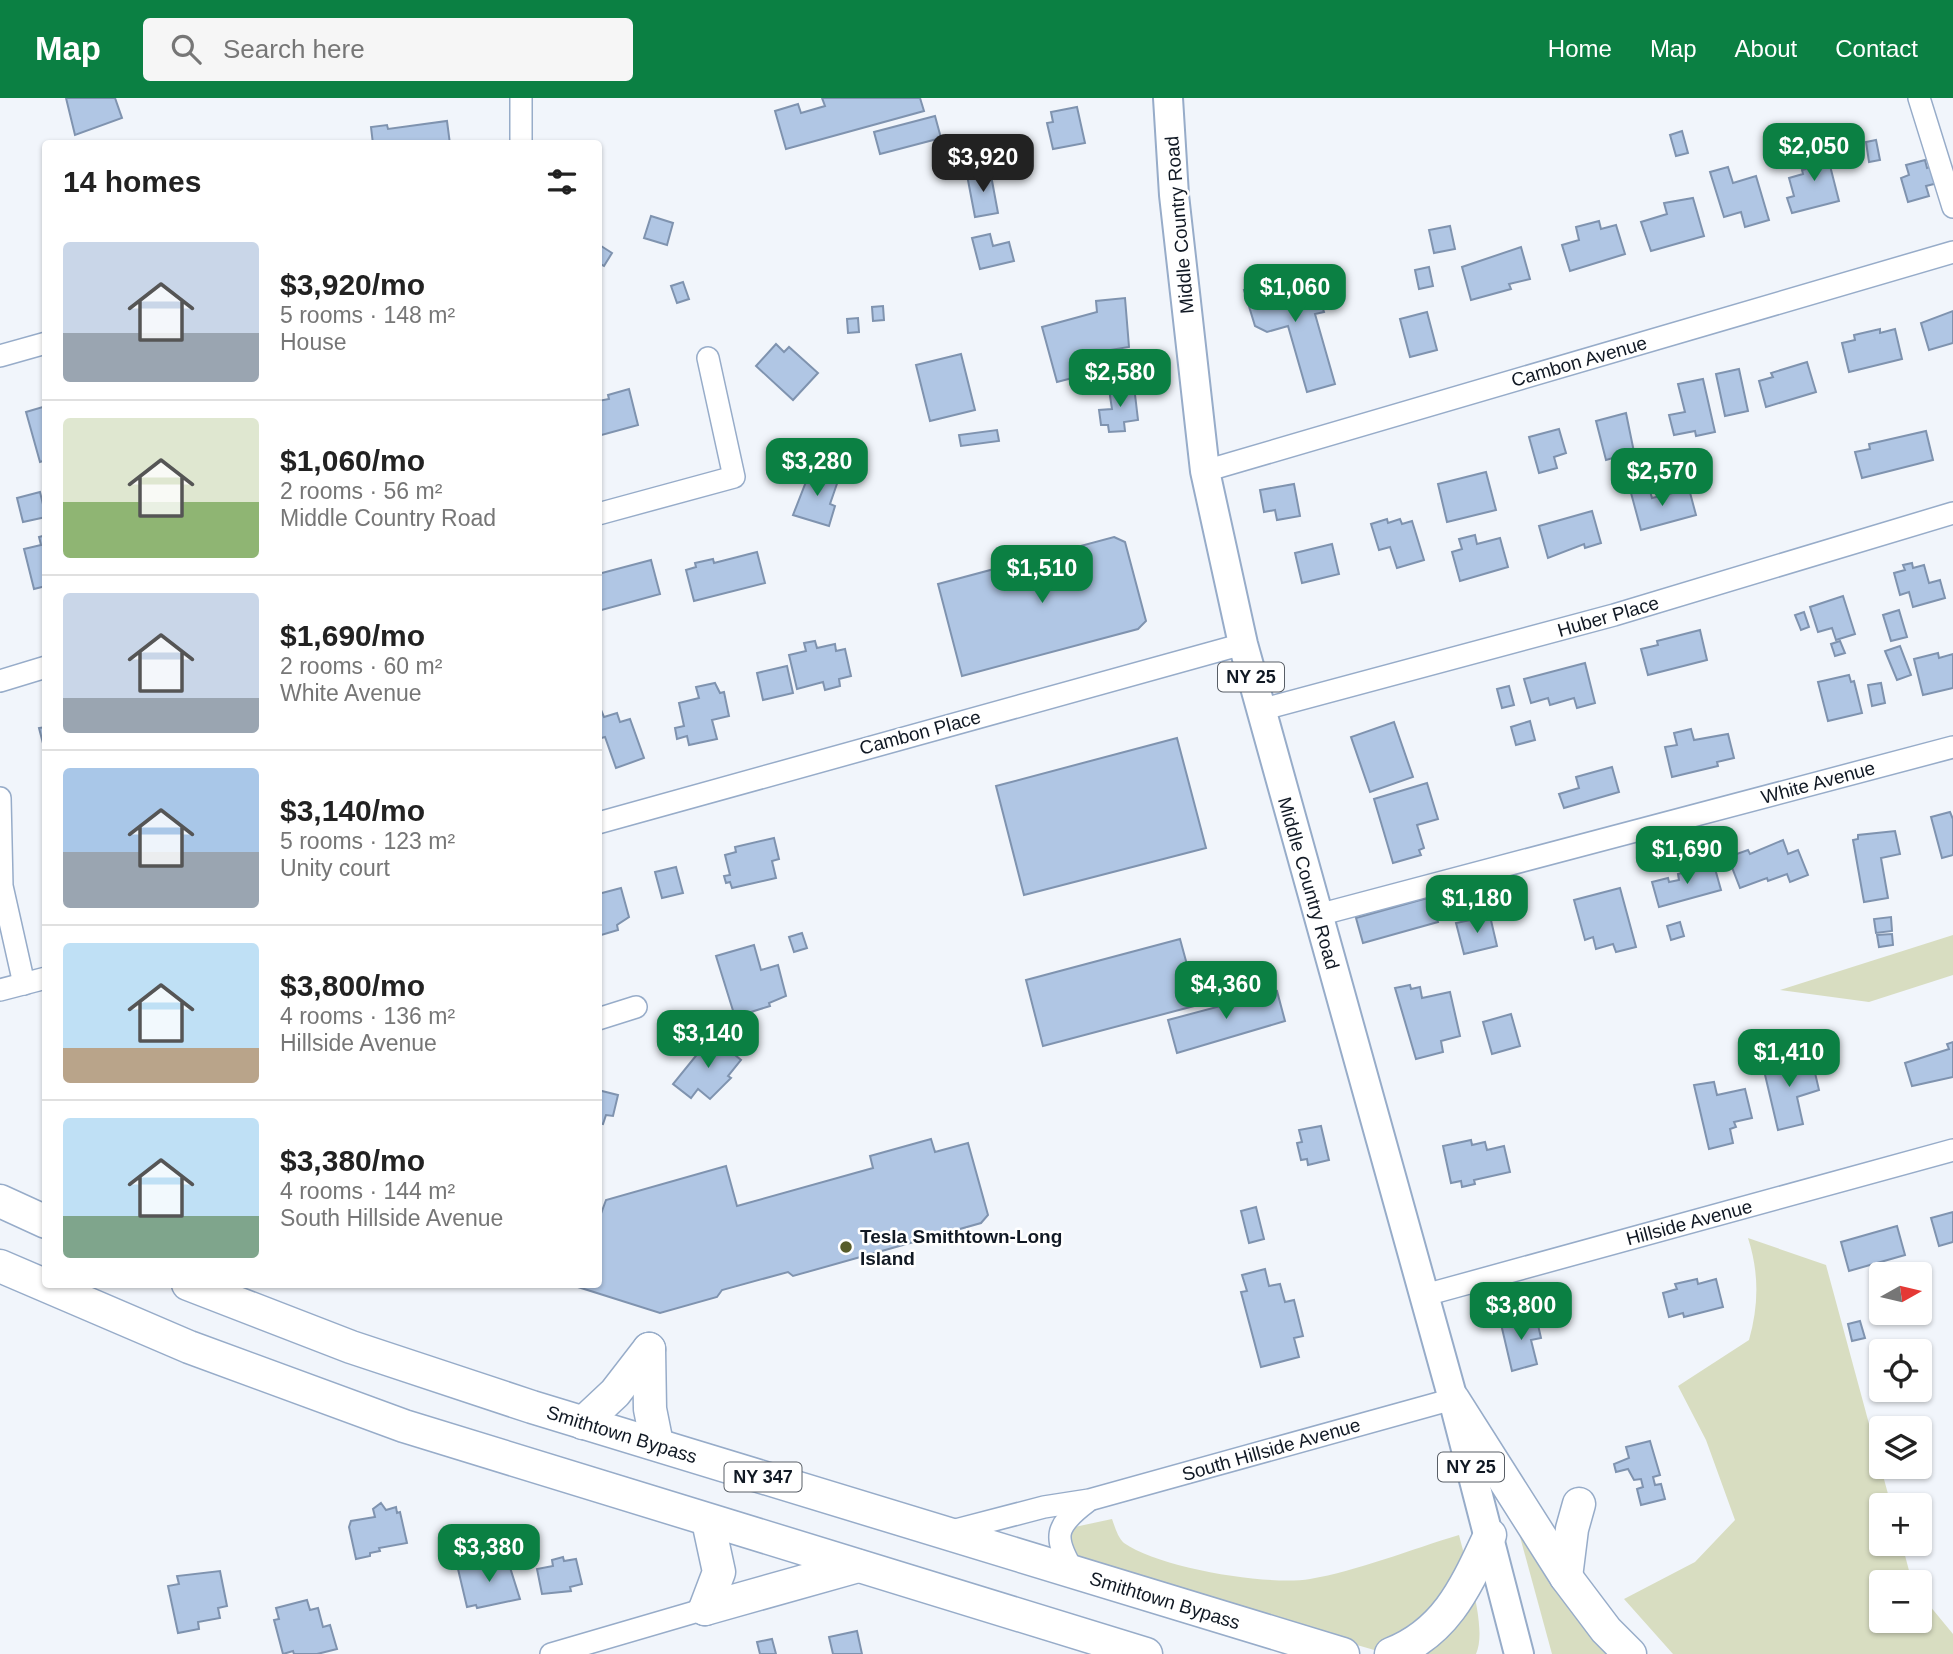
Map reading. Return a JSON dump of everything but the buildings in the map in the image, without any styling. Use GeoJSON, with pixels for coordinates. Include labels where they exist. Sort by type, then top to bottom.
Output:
{"type":"FeatureCollection","features":[{"type":"Feature","properties":{"kind":"highway"},"geometry":{"type":"LineString","coordinates":[[0,1201],[42,1220]]}},
{"type":"Feature","properties":{"kind":"highway"},"geometry":{"type":"LineString","coordinates":[[0,1266],[42,1284]]}},
{"type":"Feature","properties":{"kind":"highway"},"geometry":{"type":"LineString","coordinates":[[51,1288],[189,1347],[332,1401],[489,1454],[1146,1654]]}},
{"type":"Feature","properties":{"kind":"highway","name":"Smithtown Bypass"},"geometry":{"type":"LineString","coordinates":[[199,1288],[422,1372],[1343,1654]]}},
{"type":"Feature","properties":{"kind":"highway"},"geometry":{"type":"LineString","coordinates":[[583,1423],[615,1393],[649,1349],[650,1409],[657,1444]]}},
{"type":"Feature","properties":{"kind":"highway"},"geometry":{"type":"LineString","coordinates":[[1453,1399],[1566,1577],[1606,1630],[1630,1654]]}},
{"type":"Feature","properties":{"kind":"highway"},"geometry":{"type":"LineString","coordinates":[[1525,1511],[1552,1511],[1580,1504],[1572,1530],[1566,1577]]}},
{"type":"Feature","properties":{"kind":"highway"},"geometry":{"type":"LineString","coordinates":[[705,1609],[719,1572],[708,1521]]}},
{"type":"Feature","properties":{"kind":"highway"},"geometry":{"type":"LineString","coordinates":[[1391,1654],[1425,1637],[1444,1619],[1463,1592],[1490,1535]]}},
{"type":"Feature","properties":{"kind":"highway"},"geometry":{"type":"LineString","coordinates":[[705,1609],[858,1566]]}},
{"type":"Feature","properties":{"kind":"highway"},"geometry":{"type":"LineString","coordinates":[[985,1605],[1084,1654]]}},
{"type":"Feature","properties":{"kind":"main road","name":"Middle Country Road"},"geometry":{"type":"LineString","coordinates":[[1168,98],[1175,208],[1205,471],[1243,644],[1259,710],[1453,1399],[1519,1654]]}},
{"type":"Feature","properties":{"kind":"street"},"geometry":{"type":"LineString","coordinates":[[521,98],[521,140]]}},
{"type":"Feature","properties":{"kind":"street"},"geometry":{"type":"LineString","coordinates":[[1919,98],[1953,207]]}},
{"type":"Feature","properties":{"kind":"street","name":"Cambon Avenue"},"geometry":{"type":"LineString","coordinates":[[1205,471],[1953,252]]}},
{"type":"Feature","properties":{"kind":"street"},"geometry":{"type":"LineString","coordinates":[[0,356],[42,344]]}},
{"type":"Feature","properties":{"kind":"street"},"geometry":{"type":"LineString","coordinates":[[602,513],[734,477],[708,358]]}},
{"type":"Feature","properties":{"kind":"street","name":"Huber Place"},"geometry":{"type":"LineString","coordinates":[[1259,710],[1614,615],[1953,513]]}},
{"type":"Feature","properties":{"kind":"street","name":"Cambon Place"},"geometry":{"type":"LineString","coordinates":[[602,822],[1243,644]]}},
{"type":"Feature","properties":{"kind":"street"},"geometry":{"type":"LineString","coordinates":[[0,681],[42,668]]}},
{"type":"Feature","properties":{"kind":"street","name":"White Avenue"},"geometry":{"type":"LineString","coordinates":[[1318,915],[1953,747]]}},
{"type":"Feature","properties":{"kind":"street"},"geometry":{"type":"LineString","coordinates":[[0,798],[2,886],[24,984]]}},
{"type":"Feature","properties":{"kind":"street"},"geometry":{"type":"LineString","coordinates":[[0,990],[42,979]]}},
{"type":"Feature","properties":{"kind":"street"},"geometry":{"type":"LineString","coordinates":[[602,1018],[635,1007]]}},
{"type":"Feature","properties":{"kind":"street","name":"Hillside Avenue"},"geometry":{"type":"LineString","coordinates":[[1424,1295],[1953,1150]]}},
{"type":"Feature","properties":{"kind":"street","name":"South Hillside Avenue"},"geometry":{"type":"LineString","coordinates":[[945,1533],[1044,1507],[1089,1500],[1453,1399]]}},
{"type":"Feature","properties":{"kind":"street","name":"South Hillside Avenue"},"geometry":{"type":"LineString","coordinates":[[1074,1572],[1060,1548],[1060,1531],[1065,1520],[1089,1500]]}},
{"type":"Feature","properties":{"kind":"street"},"geometry":{"type":"LineString","coordinates":[[551,1654],[705,1609]]}},
{"type":"Feature","properties":{"kind":"green space"},"geometry":{"type":"Polygon","coordinates":[[[1953,935],[1953,975],[1869,1002],[1780,990],[1953,935]]]}},
{"type":"Feature","properties":{"kind":"green space"},"geometry":{"type":"Polygon","coordinates":[[[1748,1238],[1826,1265],[1869,1424],[1869,1479],[1884,1479],[1888,1493],[1869,1493],[1869,1556],[1905,1556],[1909,1570],[1869,1570],[1869,1633],[1932,1633],[1932,1609],[1953,1634],[1953,1654],[1673,1654],[1624,1599],[1695,1562],[1735,1520],[1706,1440],[1678,1386],[1749,1340],[1755,1314],[1754,1263],[1748,1238]]]}},
{"type":"Feature","properties":{"kind":"green space"},"geometry":{"type":"Polygon","coordinates":[[[1510,1500],[1615,1654],[1552,1654],[1510,1500]]]}},
{"type":"Feature","properties":{"kind":"green space"},"geometry":{"type":"Polygon","coordinates":[[[1112,1519],[1122,1541],[1140,1552],[1214,1573],[1268,1580],[1310,1579],[1328,1575],[1459,1535],[1478,1613],[1479,1643],[1476,1654],[1388,1654],[1071,1562],[1070,1528],[1112,1519]]]}},
{"type":"Feature","properties":{"kind":"place","name":"Tesla Smithtown-Long Island"},"geometry":{"type":"Point","coordinates":[846,1247]}}]}
